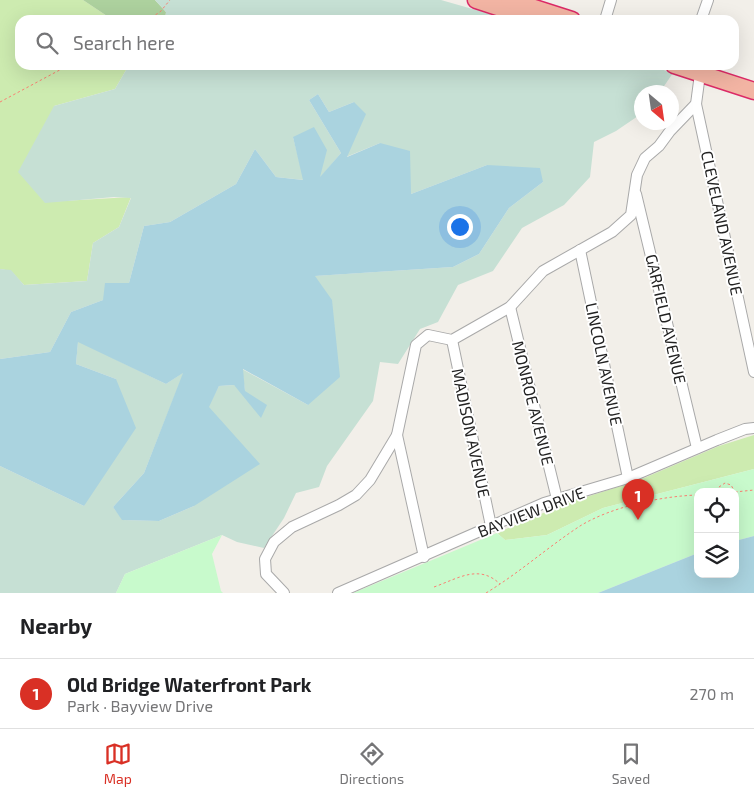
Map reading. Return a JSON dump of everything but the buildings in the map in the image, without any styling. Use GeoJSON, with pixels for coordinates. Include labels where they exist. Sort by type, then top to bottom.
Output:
{"type":"FeatureCollection","features":[{"type":"Feature","properties":{"kind":"highway"},"geometry":{"type":"LineString","coordinates":[[476,0],[522,15]]}},
{"type":"Feature","properties":{"kind":"highway"},"geometry":{"type":"LineString","coordinates":[[512,0],[557,15]]}},
{"type":"Feature","properties":{"kind":"highway"},"geometry":{"type":"LineString","coordinates":[[707,70],[754,90]]}},
{"type":"Feature","properties":{"kind":"highway"},"geometry":{"type":"LineString","coordinates":[[710,70],[754,79]]}},
{"type":"Feature","properties":{"kind":"street"},"geometry":{"type":"LineString","coordinates":[[606,15],[611,0]]}},
{"type":"Feature","properties":{"kind":"street"},"geometry":{"type":"LineString","coordinates":[[703,15],[708,0]]}},
{"type":"Feature","properties":{"kind":"street","name":"CLEVELAND AVENUE"},"geometry":{"type":"LineString","coordinates":[[705,70],[696,104],[754,372]]}},
{"type":"Feature","properties":{"kind":"street"},"geometry":{"type":"LineString","coordinates":[[284,593],[266,574],[264,559],[274,542],[292,527],[356,495],[370,480],[397,435],[416,345],[428,334],[452,340],[510,307],[543,271],[612,232],[630,215],[637,175],[645,158],[659,146],[670,131],[696,104]]}},
{"type":"Feature","properties":{"kind":"street","name":"GARFIELD AVENUE"},"geometry":{"type":"LineString","coordinates":[[635,189],[697,448]]}},
{"type":"Feature","properties":{"kind":"street","name":"LINCOLN AVENUE"},"geometry":{"type":"LineString","coordinates":[[580,250],[628,478]]}},
{"type":"Feature","properties":{"kind":"street","name":"MONROE AVENUE"},"geometry":{"type":"LineString","coordinates":[[510,307],[557,499]]}},
{"type":"Feature","properties":{"kind":"street","name":"MADISON AVENUE"},"geometry":{"type":"LineString","coordinates":[[452,340],[491,526]]}},
{"type":"Feature","properties":{"kind":"street","name":"BAYVIEW DRIVE"},"geometry":{"type":"LineString","coordinates":[[338,593],[557,499],[628,478],[697,448],[745,429],[754,428]]}},
{"type":"Feature","properties":{"kind":"street"},"geometry":{"type":"LineString","coordinates":[[397,435],[424,556]]}},
{"type":"Feature","properties":{"kind":"path"},"geometry":{"type":"LineString","coordinates":[[155,15],[170,0]]}},
{"type":"Feature","properties":{"kind":"path"},"geometry":{"type":"LineString","coordinates":[[0,102],[60,70]]}},
{"type":"Feature","properties":{"kind":"path"},"geometry":{"type":"LineString","coordinates":[[720,488],[725,483],[731,484],[733,488]]}},
{"type":"Feature","properties":{"kind":"path"},"geometry":{"type":"LineString","coordinates":[[739,492],[754,490]]}},
{"type":"Feature","properties":{"kind":"path"},"geometry":{"type":"LineString","coordinates":[[486,593],[581,526],[604,515],[647,502],[694,495]]}},
{"type":"Feature","properties":{"kind":"path"},"geometry":{"type":"LineString","coordinates":[[434,586],[472,574],[482,573],[492,577],[500,584]]}},
{"type":"Feature","properties":{"kind":"green space"},"geometry":{"type":"Polygon","coordinates":[[[0,0],[83,0],[106,15],[15,15],[15,70],[126,70],[115,89],[54,106],[45,202],[131,197],[119,227],[93,243],[87,281],[24,285],[11,271],[0,269],[0,0]]]}},
{"type":"Feature","properties":{"kind":"green space"},"geometry":{"type":"Polygon","coordinates":[[[83,0],[155,0],[166,12],[166,15],[106,15],[83,0]]]}},
{"type":"Feature","properties":{"kind":"green space"},"geometry":{"type":"Polygon","coordinates":[[[155,0],[441,0],[494,15],[166,15],[166,12],[155,0]]]}},
{"type":"Feature","properties":{"kind":"green space"},"geometry":{"type":"Polygon","coordinates":[[[126,70],[664,70],[673,73],[665,85],[634,85],[634,119],[616,131],[594,142],[590,177],[564,205],[522,228],[493,271],[458,285],[438,322],[420,329],[398,364],[380,362],[373,401],[327,466],[319,487],[296,493],[284,518],[264,548],[237,542],[222,535],[125,574],[116,593],[0,593],[0,466],[84,506],[116,379],[76,364],[78,341],[166,384],[184,372],[144,473],[113,507],[123,520],[159,521],[194,506],[208,407],[219,386],[234,385],[245,391],[242,369],[308,405],[314,276],[453,267],[479,254],[509,208],[543,182],[487,165],[411,194],[380,143],[346,157],[354,102],[329,112],[318,94],[309,100],[341,153],[319,179],[293,137],[304,180],[276,177],[255,149],[236,184],[170,222],[144,226],[129,283],[103,300],[71,312],[50,352],[0,359],[0,269],[11,270],[24,285],[87,281],[93,243],[119,227],[131,198],[114,197],[45,203],[18,172],[54,106],[115,89],[126,70]]]}},
{"type":"Feature","properties":{"kind":"green space"},"geometry":{"type":"Polygon","coordinates":[[[754,435],[754,469],[603,508],[547,535],[505,540],[497,533],[564,504],[637,481],[719,446],[754,435]]]}},
{"type":"Feature","properties":{"kind":"green space"},"geometry":{"type":"Polygon","coordinates":[[[754,469],[754,536],[739,540],[739,488],[694,488],[694,555],[598,593],[353,593],[497,533],[505,540],[547,535],[603,508],[754,469]]]}},
{"type":"Feature","properties":{"kind":"green space"},"geometry":{"type":"Polygon","coordinates":[[[222,535],[212,554],[223,593],[116,593],[125,574],[222,535]]]}},
{"type":"Feature","properties":{"kind":"water"},"geometry":{"type":"Polygon","coordinates":[[[318,94],[329,112],[354,102],[366,114],[347,157],[380,143],[410,151],[411,194],[487,165],[540,168],[543,182],[509,208],[479,254],[453,267],[315,276],[332,300],[340,377],[308,405],[243,369],[245,391],[267,405],[261,418],[234,385],[219,386],[209,407],[260,464],[194,506],[159,521],[122,520],[113,507],[144,473],[183,373],[166,384],[78,342],[76,364],[116,379],[136,428],[84,506],[0,466],[0,359],[50,352],[71,312],[103,300],[105,283],[129,283],[144,226],[170,222],[236,184],[255,149],[276,177],[303,180],[293,137],[314,127],[327,150],[320,177],[341,153],[309,100],[318,94]]]}},
{"type":"Feature","properties":{"kind":"water"},"geometry":{"type":"Polygon","coordinates":[[[754,536],[754,593],[598,593],[694,555],[694,578],[739,578],[739,540],[754,536]]]}},
{"type":"Feature","properties":{"kind":"place","name":"Old Bridge Waterfront Park"},"geometry":{"type":"Point","coordinates":[638,520]}}]}
